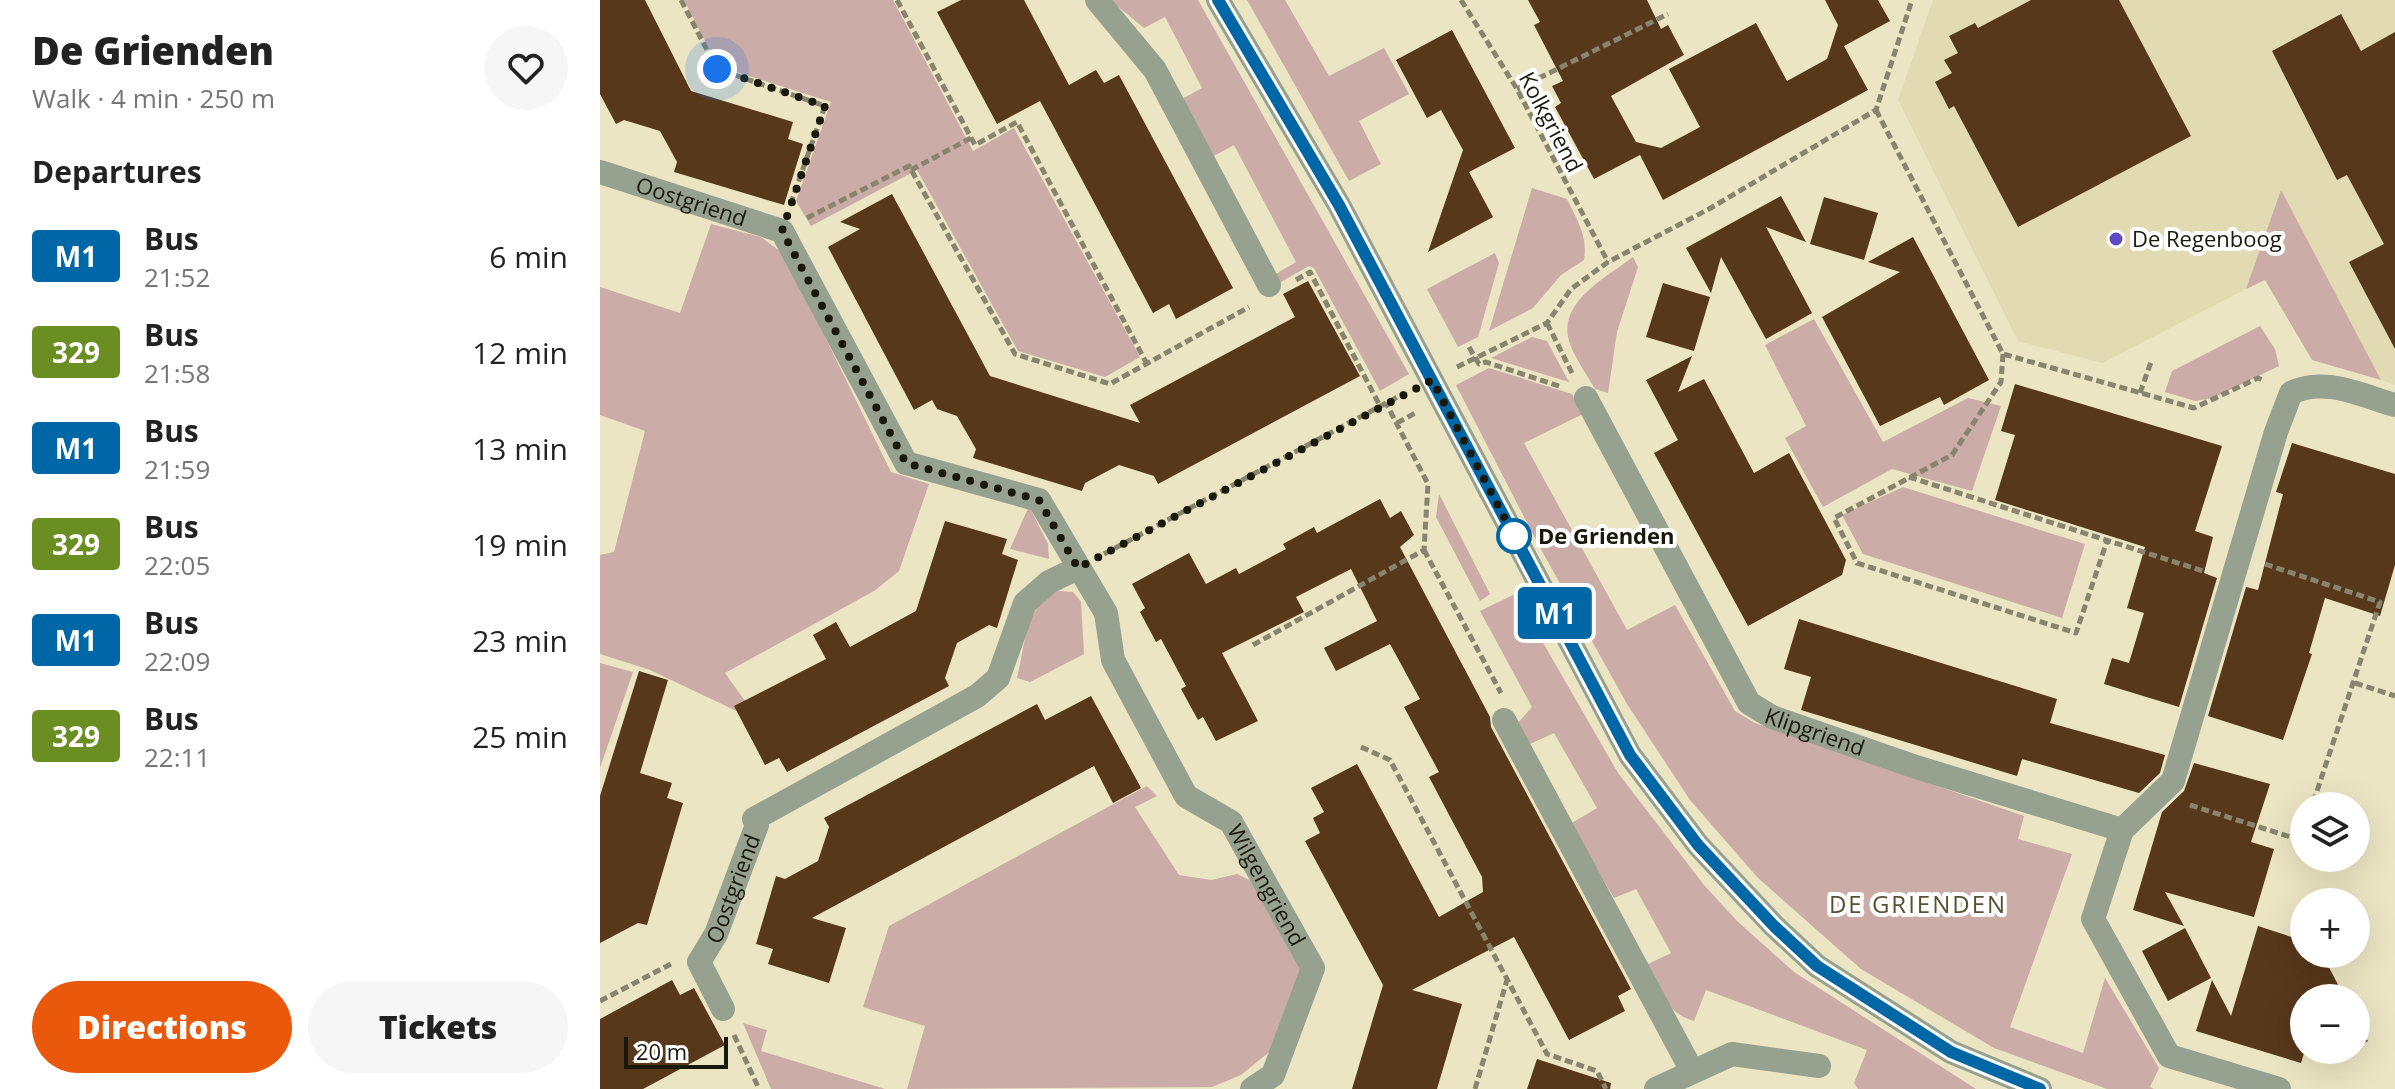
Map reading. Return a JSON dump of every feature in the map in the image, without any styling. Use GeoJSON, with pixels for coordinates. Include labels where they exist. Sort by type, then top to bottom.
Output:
{"type":"FeatureCollection","features":[{"type":"Feature","properties":{"kind":"street"},"geometry":{"type":"LineString","coordinates":[[1097,0],[1155,70],[1272,290]]}},
{"type":"Feature","properties":{"kind":"street"},"geometry":{"type":"LineString","coordinates":[[1218,0],[1339,205],[1630,755],[1698,845],[1774,926],[1817,966],[1951,1052],[2040,1089]]}},
{"type":"Feature","properties":{"kind":"street","name":"Oostgriend"},"geometry":{"type":"LineString","coordinates":[[600,172],[782,231]]}},
{"type":"Feature","properties":{"kind":"street"},"geometry":{"type":"LineString","coordinates":[[782,231],[906,463],[1039,500],[1078,568]]}},
{"type":"Feature","properties":{"kind":"street"},"geometry":{"type":"LineString","coordinates":[[2279,1089],[2169,1056],[2093,919],[2122,830],[2173,781],[2242,556],[2276,432],[2291,393],[2304,386],[2323,384],[2395,405]]}},
{"type":"Feature","properties":{"kind":"street","name":"Klipgriend"},"geometry":{"type":"LineString","coordinates":[[1586,398],[1749,703],[1772,717],[1916,767],[2122,830]]}},
{"type":"Feature","properties":{"kind":"street","name":"Oostgriend"},"geometry":{"type":"LineString","coordinates":[[723,1009],[699,962],[716,934],[757,825],[754,819],[977,696],[998,678],[1025,603],[1049,582],[1078,568]]}},
{"type":"Feature","properties":{"kind":"street","name":"Wilgengriend"},"geometry":{"type":"LineString","coordinates":[[1078,568],[1106,613],[1113,660],[1186,796],[1231,822],[1313,968],[1273,1075],[1252,1089]]}},
{"type":"Feature","properties":{"kind":"street"},"geometry":{"type":"LineString","coordinates":[[1504,720],[1692,1071]]}},
{"type":"Feature","properties":{"kind":"street"},"geometry":{"type":"LineString","coordinates":[[1656,1089],[1732,1054],[1819,1066]]}},
{"type":"Feature","properties":{"kind":"path"},"geometry":{"type":"LineString","coordinates":[[681,0],[717,69],[825,106],[782,231]]}},
{"type":"Feature","properties":{"kind":"path"},"geometry":{"type":"LineString","coordinates":[[897,0],[975,145],[1017,122],[1147,364]]}},
{"type":"Feature","properties":{"kind":"path","name":"Kolkgriend"},"geometry":{"type":"LineString","coordinates":[[1461,0],[1517,89],[1608,262]]}},
{"type":"Feature","properties":{"kind":"path"},"geometry":{"type":"LineString","coordinates":[[1078,568],[1383,404],[1547,323],[1571,289],[1608,262],[1709,209],[1876,110],[1912,0]]}},
{"type":"Feature","properties":{"kind":"path"},"geometry":{"type":"LineString","coordinates":[[1517,89],[1668,14]]}},
{"type":"Feature","properties":{"kind":"path"},"geometry":{"type":"LineString","coordinates":[[1876,110],[2003,354],[2001,382],[1952,455],[1834,518],[1857,563],[2076,633],[2107,541]]}},
{"type":"Feature","properties":{"kind":"path"},"geometry":{"type":"LineString","coordinates":[[911,170],[971,138]]}},
{"type":"Feature","properties":{"kind":"path"},"geometry":{"type":"LineString","coordinates":[[782,231],[909,166],[1015,354],[1110,384],[1272,290],[1310,272],[1383,404],[1397,423],[1428,484],[1424,550],[1506,704],[1504,720]]}},
{"type":"Feature","properties":{"kind":"path"},"geometry":{"type":"LineString","coordinates":[[1547,323],[1586,398]]}},
{"type":"Feature","properties":{"kind":"path"},"geometry":{"type":"LineString","coordinates":[[1469,347],[1479,364],[1486,362],[1556,384],[1586,398]]}},
{"type":"Feature","properties":{"kind":"path"},"geometry":{"type":"LineString","coordinates":[[2003,354],[2194,408],[2258,378],[2291,393]]}},
{"type":"Feature","properties":{"kind":"path"},"geometry":{"type":"LineString","coordinates":[[2140,393],[2151,362]]}},
{"type":"Feature","properties":{"kind":"path"},"geometry":{"type":"LineString","coordinates":[[1397,423],[1422,409]]}},
{"type":"Feature","properties":{"kind":"path"},"geometry":{"type":"LineString","coordinates":[[1909,477],[2234,581]]}},
{"type":"Feature","properties":{"kind":"path"},"geometry":{"type":"LineString","coordinates":[[1253,645],[1424,550]]}},
{"type":"Feature","properties":{"kind":"path"},"geometry":{"type":"LineString","coordinates":[[2242,556],[2380,602],[2317,792]]}},
{"type":"Feature","properties":{"kind":"path"},"geometry":{"type":"LineString","coordinates":[[2355,683],[2395,696]]}},
{"type":"Feature","properties":{"kind":"path"},"geometry":{"type":"LineString","coordinates":[[1361,747],[1390,760],[1547,1054],[1597,1071],[1606,1089]]}},
{"type":"Feature","properties":{"kind":"path"},"geometry":{"type":"LineString","coordinates":[[2158,795],[2290,837]]}},
{"type":"Feature","properties":{"kind":"path","name":"Oostgriend"},"geometry":{"type":"LineString","coordinates":[[600,1001],[679,959],[705,952]]}},
{"type":"Feature","properties":{"kind":"path"},"geometry":{"type":"LineString","coordinates":[[1475,1089],[1507,979]]}},
{"type":"Feature","properties":{"kind":"path"},"geometry":{"type":"LineString","coordinates":[[723,1009],[759,1089]]}},
{"type":"Feature","properties":{"kind":"shaded area"},"geometry":{"type":"Polygon","coordinates":[[[684,0],[893,0],[973,151],[1014,128],[1140,357],[1105,377],[1018,351],[917,170],[811,226],[796,201],[831,102],[718,66],[684,0]]]}},
{"type":"Feature","properties":{"kind":"shaded area"},"geometry":{"type":"Polygon","coordinates":[[[1110,0],[1198,0],[1409,374],[1380,391],[1314,268],[1309,266],[1279,283],[1274,275],[1296,262],[1234,145],[1212,157],[1182,99],[1202,88],[1165,17],[1144,28],[1110,0]]]}},
{"type":"Feature","properties":{"kind":"shaded area"},"geometry":{"type":"Polygon","coordinates":[[[1247,0],[1285,0],[1329,76],[1384,48],[1409,94],[1359,121],[1381,164],[1349,181],[1247,0]]]}},
{"type":"Feature","properties":{"kind":"shaded area","name":"De Regenboog"},"geometry":{"type":"Polygon","coordinates":[[[1933,0],[2395,0],[2395,385],[2381,380],[2281,191],[2246,289],[2102,363],[2018,341],[1898,100],[1933,0]]]}},
{"type":"Feature","properties":{"kind":"shaded area"},"geometry":{"type":"Polygon","coordinates":[[[1532,188],[1567,199],[1583,236],[1584,260],[1561,275],[1533,308],[1489,331],[1532,188]]]}},
{"type":"Feature","properties":{"kind":"shaded area"},"geometry":{"type":"Polygon","coordinates":[[[2281,190],[2381,380],[2312,360],[2265,280],[2246,289],[2281,190]]]}},
{"type":"Feature","properties":{"kind":"shaded area"},"geometry":{"type":"Polygon","coordinates":[[[711,224],[761,237],[785,255],[891,472],[929,484],[899,571],[874,591],[725,673],[750,708],[745,715],[650,670],[600,654],[600,555],[614,552],[645,431],[600,415],[600,287],[680,313],[711,224]]]}},
{"type":"Feature","properties":{"kind":"shaded area"},"geometry":{"type":"Polygon","coordinates":[[[1495,253],[1499,263],[1478,337],[1458,347],[1427,289],[1495,253]]]}},
{"type":"Feature","properties":{"kind":"shaded area"},"geometry":{"type":"Polygon","coordinates":[[[1633,257],[1638,267],[1617,332],[1608,393],[1595,389],[1572,350],[1567,329],[1576,304],[1586,293],[1633,257]]]}},
{"type":"Feature","properties":{"kind":"shaded area"},"geometry":{"type":"Polygon","coordinates":[[[1814,319],[1883,442],[1968,398],[2001,406],[1972,491],[1892,469],[1823,507],[1785,438],[1806,426],[1765,345],[1814,319]]]}},
{"type":"Feature","properties":{"kind":"shaded area"},"geometry":{"type":"Polygon","coordinates":[[[2260,326],[2275,349],[2279,366],[2213,398],[2195,401],[2165,392],[2172,371],[2260,326]]]}},
{"type":"Feature","properties":{"kind":"shaded area"},"geometry":{"type":"Polygon","coordinates":[[[1532,337],[1547,341],[1569,382],[1491,358],[1532,337]]]}},
{"type":"Feature","properties":{"kind":"shaded area"},"geometry":{"type":"Polygon","coordinates":[[[1489,368],[1572,394],[1583,414],[1524,443],[1627,630],[1675,605],[1735,711],[1755,723],[2024,816],[2018,839],[2072,854],[2010,1027],[2083,1053],[2105,978],[2159,1068],[2150,1087],[2154,1089],[2107,1089],[1994,1048],[1861,969],[1758,878],[1690,800],[1627,704],[1538,544],[1456,385],[1489,368]]]}},
{"type":"Feature","properties":{"kind":"shaded area"},"geometry":{"type":"Polygon","coordinates":[[[1903,487],[2085,544],[2062,618],[1863,554],[1842,515],[1903,487]]]}},
{"type":"Feature","properties":{"kind":"shaded area"},"geometry":{"type":"Polygon","coordinates":[[[1439,494],[1490,594],[1480,601],[1436,517],[1439,494]]]}},
{"type":"Feature","properties":{"kind":"shaded area"},"geometry":{"type":"Polygon","coordinates":[[[1029,506],[1048,544],[1049,559],[1010,549],[1029,506]]]}},
{"type":"Feature","properties":{"kind":"shaded area"},"geometry":{"type":"Polygon","coordinates":[[[1058,591],[1073,592],[1081,602],[1084,654],[1030,682],[1017,678],[1033,616],[1047,596],[1058,591]]]}},
{"type":"Feature","properties":{"kind":"shaded area"},"geometry":{"type":"Polygon","coordinates":[[[1515,594],[1618,773],[1704,885],[1737,921],[1794,972],[1976,1089],[1858,1089],[1854,1083],[1867,1050],[1706,990],[1694,1021],[1670,1006],[1646,965],[1671,953],[1636,889],[1614,898],[1570,824],[1597,808],[1554,733],[1528,745],[1516,725],[1532,707],[1480,611],[1515,594]]]}},
{"type":"Feature","properties":{"kind":"shaded area"},"geometry":{"type":"Polygon","coordinates":[[[600,663],[633,672],[600,768],[600,663]]]}},
{"type":"Feature","properties":{"kind":"shaded area"},"geometry":{"type":"Polygon","coordinates":[[[1147,786],[1157,796],[1135,807],[1179,875],[1211,880],[1237,874],[1258,884],[1303,967],[1273,1049],[1241,1075],[1212,1087],[907,1089],[925,1026],[863,1007],[889,926],[1147,786]]]}},
{"type":"Feature","properties":{"kind":"shaded area"},"geometry":{"type":"Polygon","coordinates":[[[743,1023],[767,1030],[761,1051],[885,1089],[771,1089],[743,1023]]]}},
{"type":"Feature","properties":{"kind":"building"},"geometry":{"type":"Polygon","coordinates":[[[600,0],[645,0],[691,91],[793,122],[788,139],[803,144],[784,205],[674,172],[677,162],[660,131],[624,120],[616,124],[600,94],[600,0]]]}},
{"type":"Feature","properties":{"kind":"building"},"geometry":{"type":"Polygon","coordinates":[[[961,0],[1024,0],[1069,85],[1096,70],[1104,83],[1119,75],[1233,288],[1176,319],[1169,304],[1153,313],[1040,101],[997,124],[937,12],[961,0]]]}},
{"type":"Feature","properties":{"kind":"building"},"geometry":{"type":"Polygon","coordinates":[[[1528,0],[1647,0],[1661,29],[1668,25],[1684,55],[1611,96],[1636,142],[1661,148],[1700,127],[1669,69],[1756,23],[1787,81],[1827,59],[1838,25],[1825,0],[1878,0],[1890,21],[1844,46],[1868,90],[1663,200],[1640,155],[1594,179],[1555,107],[1561,103],[1552,86],[1563,81],[1534,25],[1540,22],[1528,0]]]}},
{"type":"Feature","properties":{"kind":"building"},"geometry":{"type":"Polygon","coordinates":[[[2031,0],[2119,0],[2191,136],[2018,227],[1954,106],[1949,109],[1935,82],[1952,73],[1944,60],[1958,53],[1949,36],[1975,23],[1978,28],[2031,0]]]}},
{"type":"Feature","properties":{"kind":"building"},"geometry":{"type":"Polygon","coordinates":[[[2341,14],[2361,51],[2395,32],[2395,349],[2349,262],[2384,244],[2347,175],[2337,180],[2272,51],[2341,14]]]}},
{"type":"Feature","properties":{"kind":"building"},"geometry":{"type":"Polygon","coordinates":[[[1452,30],[1515,148],[1469,172],[1493,217],[1428,252],[1463,150],[1441,110],[1427,118],[1396,60],[1452,30]]]}},
{"type":"Feature","properties":{"kind":"building"},"geometry":{"type":"Polygon","coordinates":[[[892,194],[990,376],[1140,423],[1130,405],[1295,317],[1283,294],[1308,281],[1360,376],[1158,484],[1154,476],[1119,465],[1085,483],[1082,491],[973,458],[976,449],[957,416],[937,409],[932,400],[914,410],[828,247],[860,229],[840,222],[892,194]]]}},
{"type":"Feature","properties":{"kind":"building"},"geometry":{"type":"Polygon","coordinates":[[[1781,196],[1806,242],[1766,227],[1812,313],[1766,339],[1721,257],[1711,293],[1686,248],[1781,196]]]}},
{"type":"Feature","properties":{"kind":"building"},"geometry":{"type":"Polygon","coordinates":[[[1824,197],[1878,213],[1864,260],[1810,244],[1824,197]]]}},
{"type":"Feature","properties":{"kind":"building"},"geometry":{"type":"Polygon","coordinates":[[[1913,237],[1989,380],[1944,405],[1940,397],[1880,426],[1822,317],[1900,272],[1868,262],[1913,237]]]}},
{"type":"Feature","properties":{"kind":"building"},"geometry":{"type":"Polygon","coordinates":[[[1663,283],[1710,297],[1694,351],[1646,337],[1663,283]]]}},
{"type":"Feature","properties":{"kind":"building"},"geometry":{"type":"Polygon","coordinates":[[[1692,356],[1678,392],[1704,379],[1754,473],[1789,453],[1846,560],[1842,575],[1748,626],[1654,453],[1678,440],[1646,380],[1692,356]]]}},
{"type":"Feature","properties":{"kind":"building"},"geometry":{"type":"Polygon","coordinates":[[[2015,384],[2222,446],[2195,531],[2213,537],[2204,573],[2217,578],[2179,707],[2104,684],[2112,658],[2129,663],[2144,613],[2127,608],[2145,547],[1995,500],[2015,435],[2001,431],[2015,384]]]}},
{"type":"Feature","properties":{"kind":"building"},"geometry":{"type":"Polygon","coordinates":[[[2292,443],[2395,474],[2395,565],[2380,616],[2325,598],[2309,653],[2312,654],[2283,740],[2208,716],[2246,587],[2258,590],[2283,494],[2276,492],[2292,443]]]}},
{"type":"Feature","properties":{"kind":"building"},"geometry":{"type":"Polygon","coordinates":[[[1380,499],[1390,518],[1401,511],[1414,535],[1400,547],[1490,717],[1491,727],[1631,989],[1618,996],[1625,1011],[1569,1040],[1514,937],[1412,990],[1462,1004],[1437,1089],[1352,1089],[1383,985],[1305,841],[1320,833],[1313,818],[1324,812],[1311,788],[1357,764],[1439,917],[1483,892],[1482,877],[1429,777],[1439,772],[1404,707],[1420,699],[1390,644],[1336,671],[1324,648],[1377,621],[1351,569],[1296,597],[1304,612],[1222,653],[1258,721],[1216,741],[1203,717],[1198,720],[1181,689],[1186,686],[1161,639],[1156,642],[1140,612],[1145,608],[1132,584],[1189,553],[1206,584],[1236,568],[1239,574],[1286,549],[1283,544],[1314,527],[1317,533],[1380,499]]]}},
{"type":"Feature","properties":{"kind":"building"},"geometry":{"type":"Polygon","coordinates":[[[945,521],[1007,539],[1002,554],[1018,560],[997,628],[989,625],[957,643],[945,678],[949,686],[787,772],[779,758],[765,765],[734,706],[826,659],[813,635],[836,622],[850,647],[916,611],[945,521]]]}},
{"type":"Feature","properties":{"kind":"building"},"geometry":{"type":"Polygon","coordinates":[[[1799,619],[2057,699],[2050,723],[2165,755],[2160,773],[2139,793],[2022,759],[2017,776],[1801,710],[1811,677],[1784,669],[1799,619]]]}},
{"type":"Feature","properties":{"kind":"building"},"geometry":{"type":"Polygon","coordinates":[[[639,671],[668,680],[640,773],[672,783],[667,798],[683,803],[647,925],[638,923],[600,943],[600,796],[639,671]]]}},
{"type":"Feature","properties":{"kind":"building"},"geometry":{"type":"Polygon","coordinates":[[[1091,696],[1141,788],[1113,803],[1094,766],[812,918],[846,928],[829,983],[768,964],[773,949],[756,944],[776,876],[785,879],[818,861],[829,827],[824,818],[1037,704],[1045,720],[1091,696]]]}},
{"type":"Feature","properties":{"kind":"building"},"geometry":{"type":"Polygon","coordinates":[[[2194,763],[2270,784],[2251,842],[2274,849],[2254,917],[2165,892],[2184,926],[2133,910],[2162,812],[2184,791],[2194,763]]]}},
{"type":"Feature","properties":{"kind":"building"},"geometry":{"type":"Polygon","coordinates":[[[2258,926],[2290,936],[2290,968],[2329,968],[2338,984],[2290,984],[2290,1060],[2196,1031],[2212,980],[2231,1016],[2258,926]]]}},
{"type":"Feature","properties":{"kind":"building"},"geometry":{"type":"Polygon","coordinates":[[[2185,928],[2211,978],[2168,1001],[2142,951],[2185,928]]]}},
{"type":"Feature","properties":{"kind":"building"},"geometry":{"type":"Polygon","coordinates":[[[672,980],[680,995],[694,988],[725,1045],[643,1089],[600,1089],[600,1019],[672,980]]]}},
{"type":"Feature","properties":{"kind":"building"},"geometry":{"type":"Polygon","coordinates":[[[1537,1059],[1611,1083],[1610,1089],[1527,1089],[1537,1059]]]}},
{"type":"Feature","properties":{"kind":"bus line","name":"M1"},"geometry":{"type":"LineString","coordinates":[[1218,0],[1240,32],[1339,205],[1630,755],[1725,876],[1817,966],[1951,1052],[2040,1089]]}},
{"type":"Feature","properties":{"kind":"place","name":"De Regenboog"},"geometry":{"type":"Point","coordinates":[2116,239]}},
{"type":"Feature","properties":{"kind":"place","name":"De Grienden"},"geometry":{"type":"Point","coordinates":[1514,536]}},
{"type":"Feature","properties":{"kind":"district","name":"DE GRIENDEN"},"geometry":{"type":"Point","coordinates":[1918,905]}},
{"type":"Feature","properties":{"kind":"route"},"geometry":{"type":"LineString","coordinates":[[717,69],[825,106],[782,231],[906,463],[1039,500],[1078,568],[1432,380],[1514,536]]}}]}
